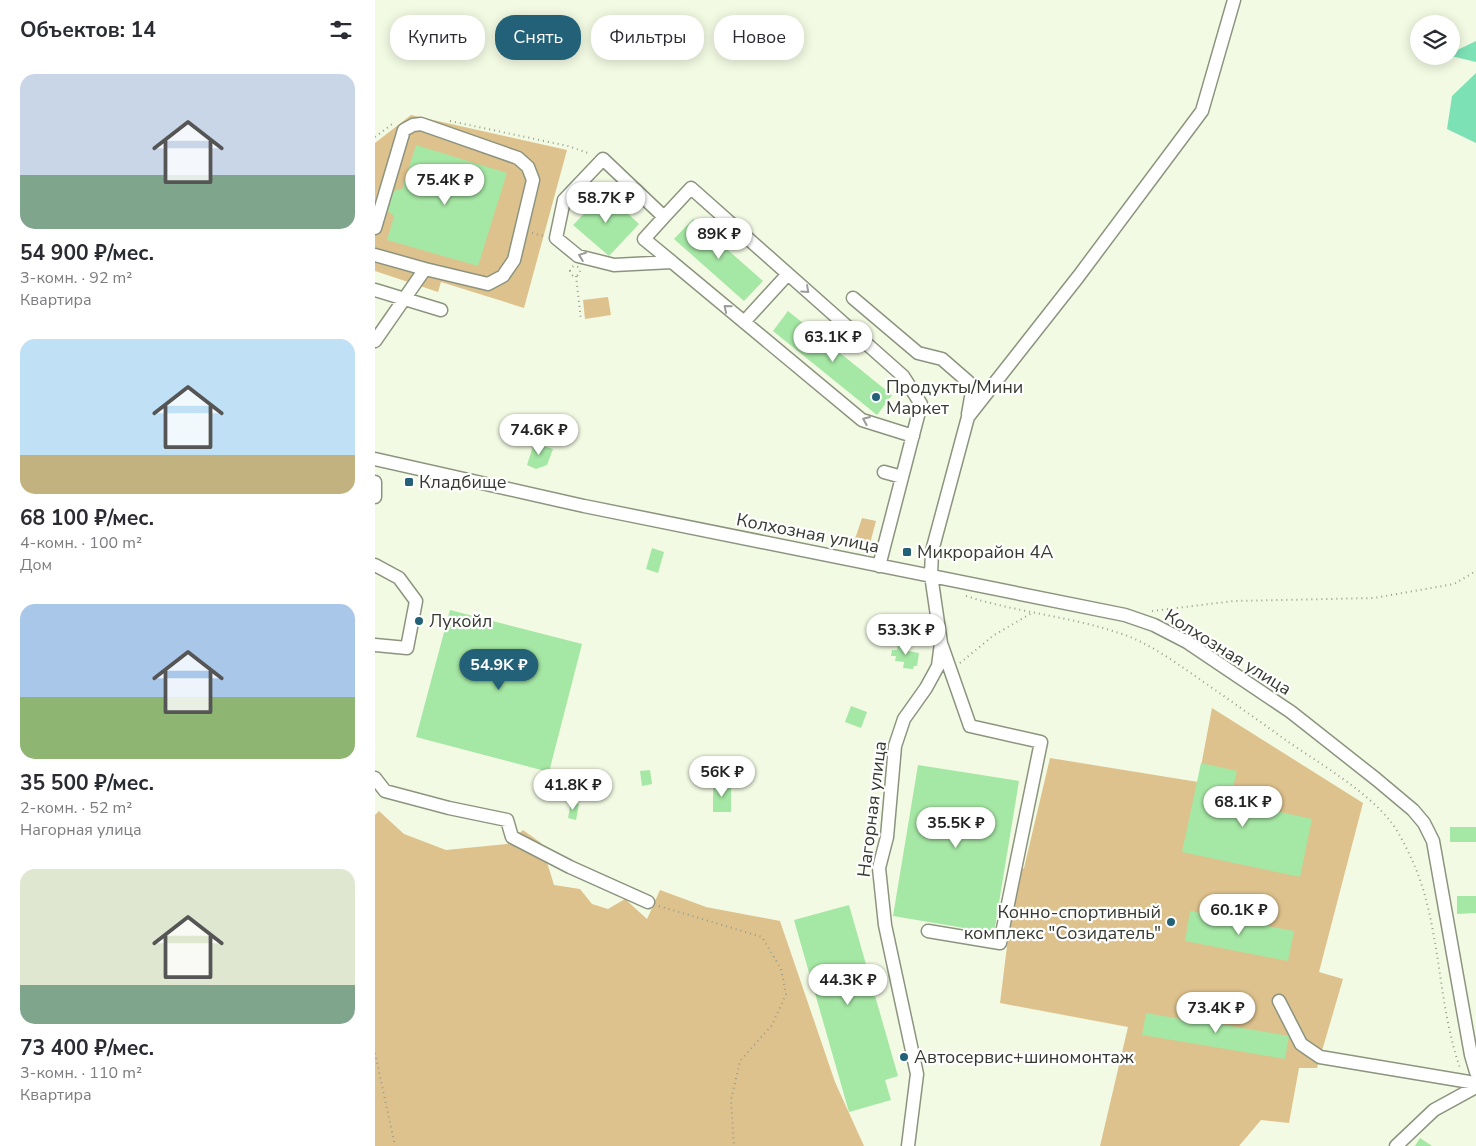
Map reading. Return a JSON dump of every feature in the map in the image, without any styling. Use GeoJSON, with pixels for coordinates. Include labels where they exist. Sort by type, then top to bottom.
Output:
{"type":"FeatureCollection","features":[{"type":"Feature","properties":{"kind":"street"},"geometry":{"type":"LineString","coordinates":[[968,417],[1079,277],[1202,111],[1234,0]]}},
{"type":"Feature","properties":{"kind":"street"},"geometry":{"type":"LineString","coordinates":[[375,228],[404,130],[413,125],[421,124],[518,158],[528,167],[533,180],[514,260],[503,276],[488,284],[375,255]]}},
{"type":"Feature","properties":{"kind":"street"},"geometry":{"type":"LineString","coordinates":[[664,216],[603,159],[564,200],[556,238],[578,256],[614,265],[672,262]]}},
{"type":"Feature","properties":{"kind":"street"},"geometry":{"type":"LineString","coordinates":[[879,566],[913,436],[921,404],[903,376],[691,188],[644,239],[862,420],[913,436]]}},
{"type":"Feature","properties":{"kind":"street"},"geometry":{"type":"LineString","coordinates":[[375,341],[425,269]]}},
{"type":"Feature","properties":{"kind":"street"},"geometry":{"type":"LineString","coordinates":[[744,322],[787,274]]}},
{"type":"Feature","properties":{"kind":"street"},"geometry":{"type":"LineString","coordinates":[[375,290],[441,310]]}},
{"type":"Feature","properties":{"kind":"street","name":"Нагорная улица"},"geometry":{"type":"LineString","coordinates":[[853,298],[918,353],[942,358],[973,386],[968,417],[932,551],[931,575],[941,641],[939,666],[904,719],[895,746],[887,837],[879,868],[885,925],[917,1074],[908,1146]]}},
{"type":"Feature","properties":{"kind":"street","name":"Колхозная улица"},"geometry":{"type":"LineString","coordinates":[[375,459],[584,506],[1125,615],[1168,631],[1247,681],[1291,712],[1376,778],[1424,822],[1433,841],[1471,1054],[1476,1072]]}},
{"type":"Feature","properties":{"kind":"street"},"geometry":{"type":"LineString","coordinates":[[884,472],[902,477]]}},
{"type":"Feature","properties":{"kind":"street"},"geometry":{"type":"LineString","coordinates":[[375,482],[375,497]]}},
{"type":"Feature","properties":{"kind":"street"},"geometry":{"type":"LineString","coordinates":[[375,565],[399,578],[416,601],[407,648],[375,645]]}},
{"type":"Feature","properties":{"kind":"street"},"geometry":{"type":"LineString","coordinates":[[928,932],[1000,943],[1041,742],[970,726],[941,641]]}},
{"type":"Feature","properties":{"kind":"street"},"geometry":{"type":"LineString","coordinates":[[375,778],[385,791],[449,808],[507,820],[512,837],[570,867],[648,902]]}},
{"type":"Feature","properties":{"kind":"street"},"geometry":{"type":"LineString","coordinates":[[1279,1000],[1301,1044],[1320,1057],[1473,1084]]}},
{"type":"Feature","properties":{"kind":"street"},"geometry":{"type":"LineString","coordinates":[[1396,1146],[1434,1110],[1473,1084]]}},
{"type":"Feature","properties":{"kind":"path"},"geometry":{"type":"LineString","coordinates":[[447,120],[568,146],[603,159]]}},
{"type":"Feature","properties":{"kind":"path"},"geometry":{"type":"LineString","coordinates":[[375,137],[395,122]]}},
{"type":"Feature","properties":{"kind":"path"},"geometry":{"type":"LineString","coordinates":[[576,266],[581,272],[576,276],[571,274],[570,271],[571,268],[576,266]]}},
{"type":"Feature","properties":{"kind":"path"},"geometry":{"type":"LineString","coordinates":[[576,276],[581,320]]}},
{"type":"Feature","properties":{"kind":"path"},"geometry":{"type":"LineString","coordinates":[[1152,611],[1234,601],[1374,598],[1454,584],[1476,571]]}},
{"type":"Feature","properties":{"kind":"path"},"geometry":{"type":"LineString","coordinates":[[961,594],[982,601],[1116,632],[1154,649],[1353,788],[1392,822],[1404,843],[1422,885],[1451,1038],[1473,1084]]}},
{"type":"Feature","properties":{"kind":"path"},"geometry":{"type":"LineString","coordinates":[[951,670],[994,634],[1032,612]]}},
{"type":"Feature","properties":{"kind":"path"},"geometry":{"type":"LineString","coordinates":[[648,902],[762,938],[781,969],[786,994],[773,1025],[740,1061],[731,1100],[734,1146]]}},
{"type":"Feature","properties":{"kind":"path"},"geometry":{"type":"LineString","coordinates":[[375,1053],[395,1146]]}},
{"type":"Feature","properties":{"kind":"shaded area"},"geometry":{"type":"Polygon","coordinates":[[[1476,41],[1476,62],[1460,58],[1460,49],[1476,41]]]}},
{"type":"Feature","properties":{"kind":"shaded area"},"geometry":{"type":"Polygon","coordinates":[[[1476,73],[1476,143],[1447,129],[1452,96],[1476,73]]]}},
{"type":"Feature","properties":{"kind":"shaded area"},"geometry":{"type":"Polygon","coordinates":[[[411,115],[567,150],[524,308],[441,282],[438,292],[375,271],[375,143],[411,115]]]}},
{"type":"Feature","properties":{"kind":"shaded area"},"geometry":{"type":"Polygon","coordinates":[[[608,297],[611,315],[585,319],[583,300],[608,297]]]}},
{"type":"Feature","properties":{"kind":"shaded area"},"geometry":{"type":"Polygon","coordinates":[[[862,518],[876,521],[868,551],[852,548],[862,518]]]}},
{"type":"Feature","properties":{"kind":"shaded area","name":"Конно-спортивный комплекс \"Созидатель\""},"geometry":{"type":"Polygon","coordinates":[[[1212,708],[1363,803],[1319,972],[1343,979],[1317,1068],[1299,1068],[1289,1123],[1261,1120],[1239,1146],[1100,1146],[1128,1027],[1000,1003],[1016,873],[1024,868],[1050,758],[1198,782],[1212,708]]]}},
{"type":"Feature","properties":{"kind":"shaded area"},"geometry":{"type":"Polygon","coordinates":[[[379,811],[404,834],[446,850],[507,844],[523,830],[541,843],[554,885],[580,889],[592,904],[608,909],[625,899],[647,919],[660,890],[706,907],[780,921],[835,1082],[864,1146],[375,1146],[375,815],[379,811]]]}},
{"type":"Feature","properties":{"kind":"building"},"geometry":{"type":"Polygon","coordinates":[[[416,145],[507,173],[478,266],[387,240],[394,216],[386,206],[390,195],[396,190],[402,189],[416,145]]]}},
{"type":"Feature","properties":{"kind":"building"},"geometry":{"type":"Polygon","coordinates":[[[605,192],[639,224],[609,256],[573,225],[605,192]]]}},
{"type":"Feature","properties":{"kind":"building"},"geometry":{"type":"Polygon","coordinates":[[[693,219],[763,281],[744,301],[674,239],[693,219]]]}},
{"type":"Feature","properties":{"kind":"building"},"geometry":{"type":"Polygon","coordinates":[[[788,311],[892,395],[877,415],[773,331],[788,311]]]}},
{"type":"Feature","properties":{"kind":"building"},"geometry":{"type":"Polygon","coordinates":[[[534,443],[553,449],[547,465],[536,469],[527,465],[534,443]]]}},
{"type":"Feature","properties":{"kind":"building"},"geometry":{"type":"Polygon","coordinates":[[[652,548],[664,552],[658,573],[646,569],[652,548]]]}},
{"type":"Feature","properties":{"kind":"building"},"geometry":{"type":"Polygon","coordinates":[[[450,610],[582,644],[549,772],[416,737],[450,610]]]}},
{"type":"Feature","properties":{"kind":"building"},"geometry":{"type":"Polygon","coordinates":[[[898,643],[909,644],[908,651],[919,653],[917,666],[914,666],[913,669],[903,668],[904,662],[895,661],[896,656],[891,656],[892,650],[897,650],[898,643]]]}},
{"type":"Feature","properties":{"kind":"building"},"geometry":{"type":"Polygon","coordinates":[[[851,706],[867,712],[861,728],[845,722],[851,706]]]}},
{"type":"Feature","properties":{"kind":"building"},"geometry":{"type":"Polygon","coordinates":[[[1201,763],[1237,771],[1230,801],[1312,819],[1300,877],[1182,852],[1201,763]]]}},
{"type":"Feature","properties":{"kind":"building"},"geometry":{"type":"Polygon","coordinates":[[[918,765],[1019,781],[994,933],[893,916],[918,765]]]}},
{"type":"Feature","properties":{"kind":"building"},"geometry":{"type":"Polygon","coordinates":[[[650,770],[652,784],[642,786],[640,771],[650,770]]]}},
{"type":"Feature","properties":{"kind":"building"},"geometry":{"type":"Polygon","coordinates":[[[713,784],[731,784],[731,812],[713,812],[713,784]]]}},
{"type":"Feature","properties":{"kind":"building"},"geometry":{"type":"Polygon","coordinates":[[[571,802],[579,804],[576,820],[568,818],[571,802]]]}},
{"type":"Feature","properties":{"kind":"building"},"geometry":{"type":"Polygon","coordinates":[[[1450,827],[1476,827],[1476,842],[1450,842],[1450,827]]]}},
{"type":"Feature","properties":{"kind":"building"},"geometry":{"type":"Polygon","coordinates":[[[1457,896],[1476,896],[1476,913],[1457,914],[1457,896]]]}},
{"type":"Feature","properties":{"kind":"building"},"geometry":{"type":"Polygon","coordinates":[[[849,905],[898,1076],[885,1080],[891,1100],[849,1112],[794,920],[849,905]]]}},
{"type":"Feature","properties":{"kind":"building"},"geometry":{"type":"Polygon","coordinates":[[[1190,911],[1294,931],[1288,961],[1185,941],[1190,911]]]}},
{"type":"Feature","properties":{"kind":"building"},"geometry":{"type":"Polygon","coordinates":[[[1206,1008],[1227,1011],[1224,1025],[1289,1036],[1285,1059],[1142,1035],[1146,1013],[1204,1023],[1206,1008]]]}},
{"type":"Feature","properties":{"kind":"building"},"geometry":{"type":"Polygon","coordinates":[[[1420,1138],[1432,1146],[1415,1146],[1420,1138]]]}},
{"type":"Feature","properties":{"kind":"place","name":"Продукты/Мини Маркет"},"geometry":{"type":"Point","coordinates":[876,397]}},
{"type":"Feature","properties":{"kind":"place","name":"Кладбище"},"geometry":{"type":"Point","coordinates":[409,482]}},
{"type":"Feature","properties":{"kind":"place","name":"Микрорайон 4А"},"geometry":{"type":"Point","coordinates":[907,552]}},
{"type":"Feature","properties":{"kind":"place","name":"Лукойл"},"geometry":{"type":"Point","coordinates":[419,621]}},
{"type":"Feature","properties":{"kind":"place","name":"Конно-спортивный комплекс \"Созидатель\""},"geometry":{"type":"Point","coordinates":[1171,922]}},
{"type":"Feature","properties":{"kind":"place","name":"Автосервис+шиномонтаж"},"geometry":{"type":"Point","coordinates":[904,1057]}}]}
